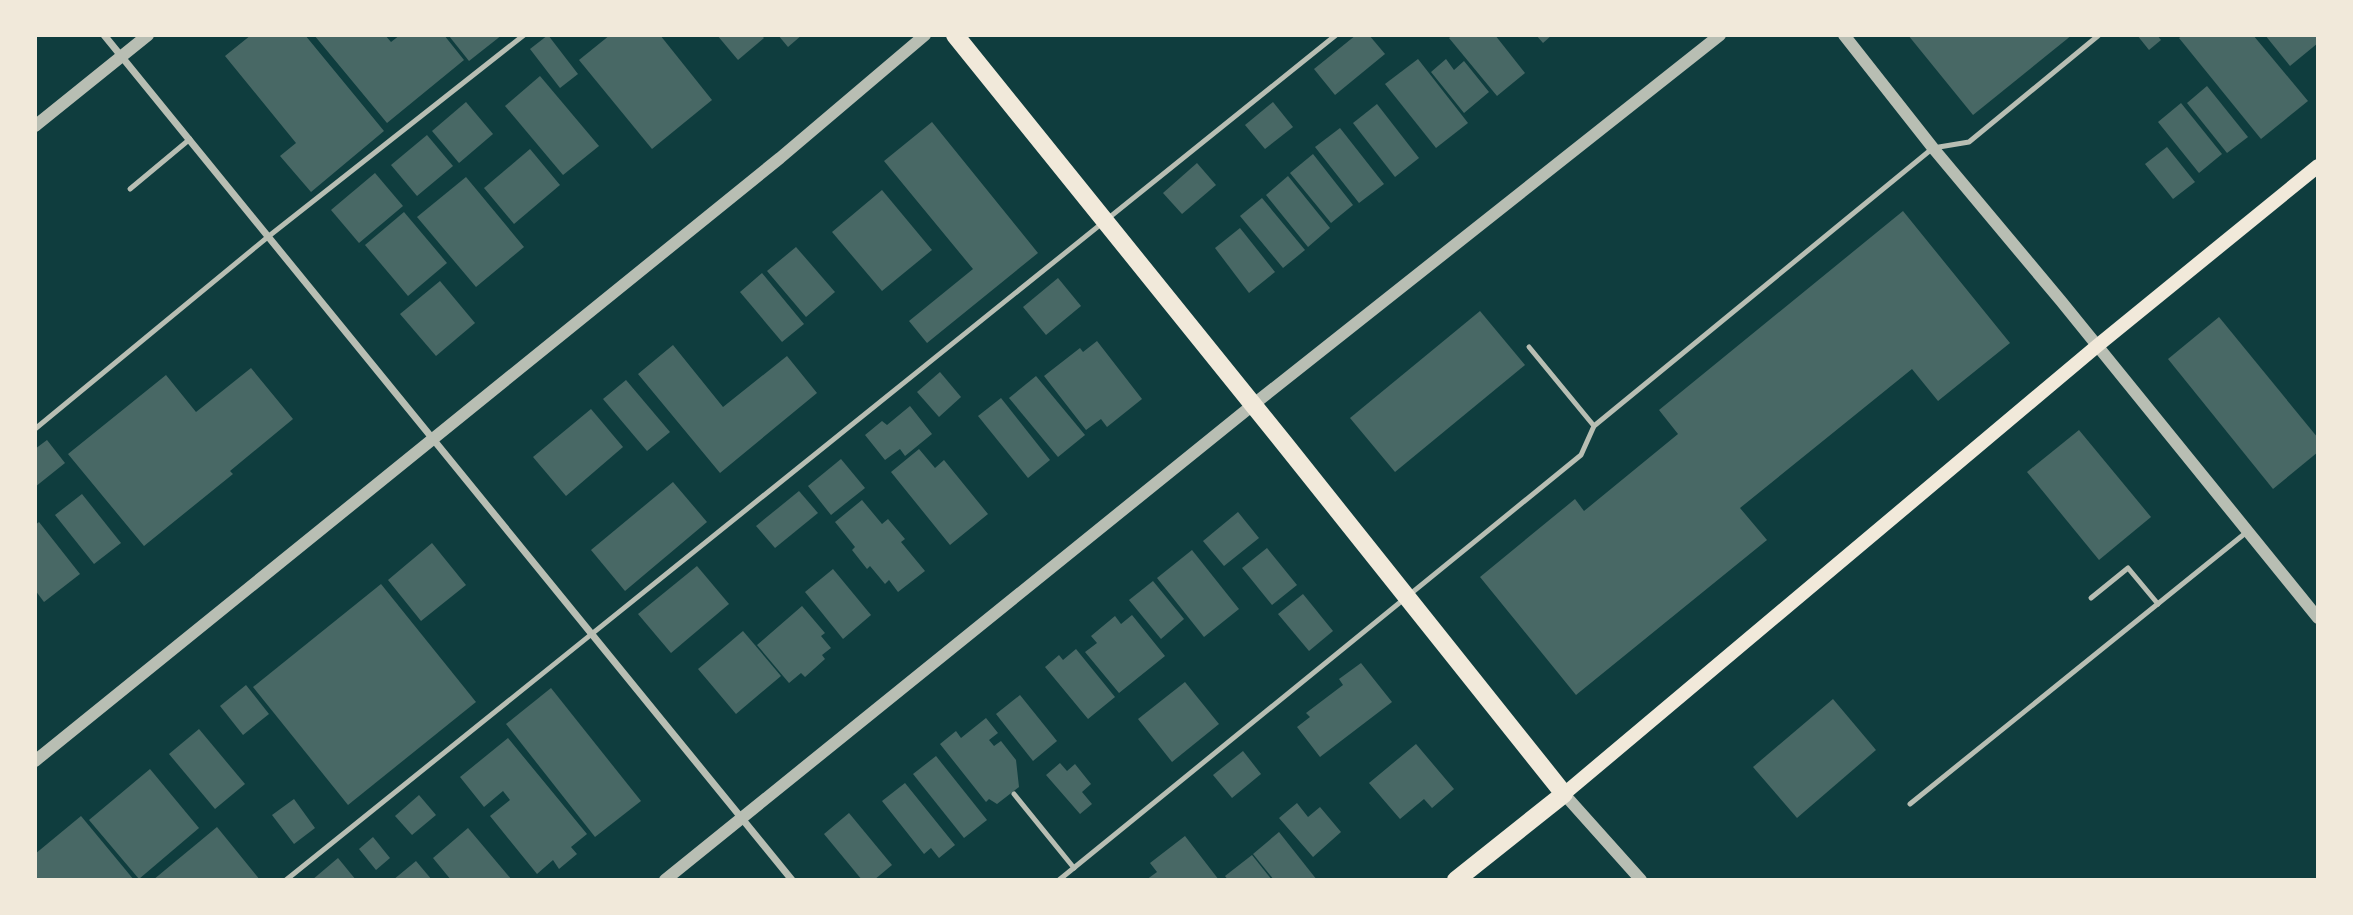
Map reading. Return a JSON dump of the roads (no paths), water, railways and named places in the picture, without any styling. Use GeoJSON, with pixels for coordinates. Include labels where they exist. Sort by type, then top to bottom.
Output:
{"type":"FeatureCollection","features":[{"type":"Feature","properties":{"kind":"main road"},"geometry":{"type":"LineString","coordinates":[[955,35],[1254,404],[1564,794]]}},
{"type":"Feature","properties":{"kind":"main road"},"geometry":{"type":"LineString","coordinates":[[1456,880],[1564,794],[2097,346],[2318,167]]}},
{"type":"Feature","properties":{"kind":"street"},"geometry":{"type":"LineString","coordinates":[[104,35],[792,880]]}},
{"type":"Feature","properties":{"kind":"street"},"geometry":{"type":"LineString","coordinates":[[35,126],[148,35]]}},
{"type":"Feature","properties":{"kind":"street"},"geometry":{"type":"LineString","coordinates":[[35,761],[780,158],[925,35]]}},
{"type":"Feature","properties":{"kind":"street"},"geometry":{"type":"LineString","coordinates":[[665,880],[1254,404],[1720,35]]}},
{"type":"Feature","properties":{"kind":"street"},"geometry":{"type":"LineString","coordinates":[[1844,35],[1933,148],[2318,618]]}},
{"type":"Feature","properties":{"kind":"street"},"geometry":{"type":"LineString","coordinates":[[1564,794],[1641,880]]}},
{"type":"Feature","properties":{"kind":"lane"},"geometry":{"type":"LineString","coordinates":[[35,429],[269,236],[524,35]]}},
{"type":"Feature","properties":{"kind":"lane"},"geometry":{"type":"LineString","coordinates":[[286,880],[1336,35]]}},
{"type":"Feature","properties":{"kind":"lane"},"geometry":{"type":"LineString","coordinates":[[1059,880],[1581,454],[1594,426],[1933,148],[1969,142],[2099,35]]}},
{"type":"Feature","properties":{"kind":"lane"},"geometry":{"type":"LineString","coordinates":[[130,189],[190,139]]}},
{"type":"Feature","properties":{"kind":"lane"},"geometry":{"type":"LineString","coordinates":[[1529,347],[1594,426]]}},
{"type":"Feature","properties":{"kind":"lane"},"geometry":{"type":"LineString","coordinates":[[1910,804],[2248,531]]}},
{"type":"Feature","properties":{"kind":"lane"},"geometry":{"type":"LineString","coordinates":[[2091,598],[2128,568],[2158,604]]}},
{"type":"Feature","properties":{"kind":"lane"},"geometry":{"type":"LineString","coordinates":[[1014,794],[1074,868]]}}]}
